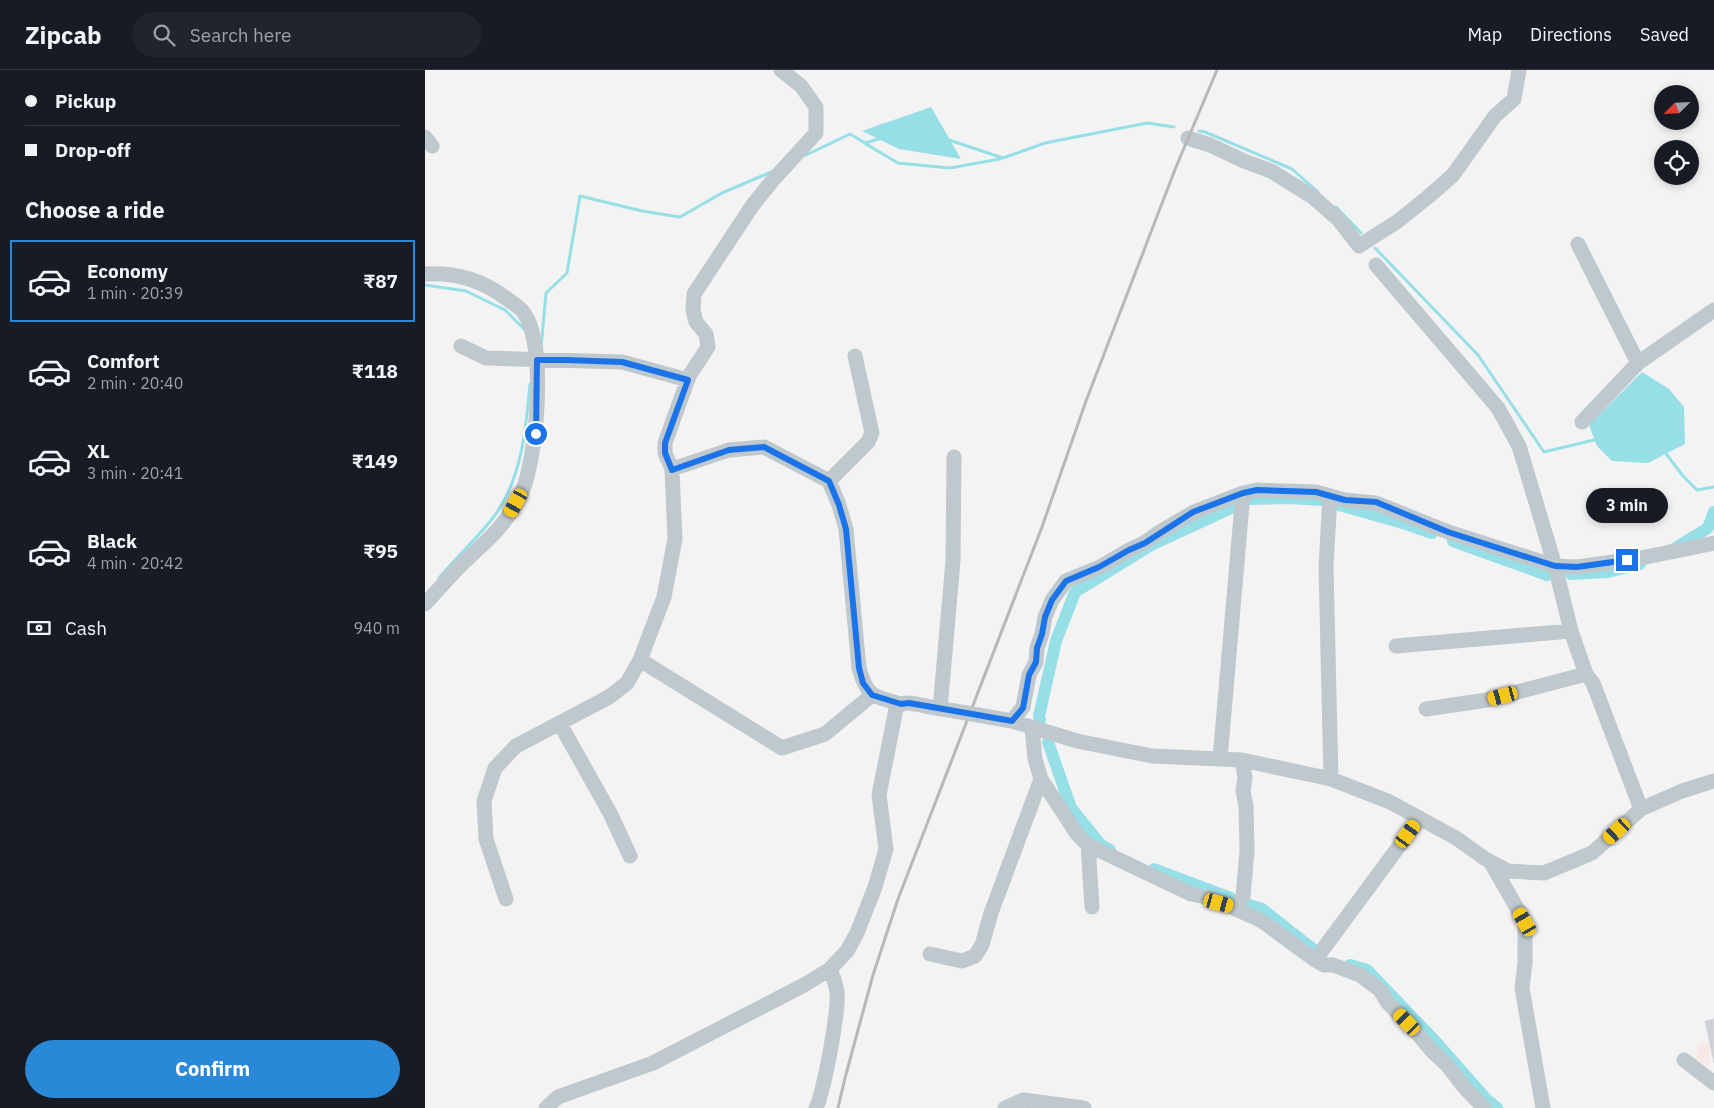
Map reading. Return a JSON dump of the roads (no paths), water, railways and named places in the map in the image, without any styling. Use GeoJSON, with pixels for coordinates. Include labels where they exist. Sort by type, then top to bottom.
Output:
{"type":"FeatureCollection","features":[{"type":"Feature","properties":{"kind":"street"},"geometry":{"type":"LineString","coordinates":[[506,899],[486,839],[484,801],[495,768],[517,746],[609,697],[627,683],[639,660],[664,597],[675,540],[672,470],[665,453],[665,443],[688,380],[708,348],[706,334],[696,322],[693,310],[694,294],[752,206],[816,133],[816,107],[801,86],[781,70]]}},
{"type":"Feature","properties":{"kind":"street"},"geometry":{"type":"LineString","coordinates":[[1188,138],[1210,145],[1280,176],[1319,202],[1337,219],[1359,246],[1398,221],[1453,174],[1495,116],[1514,99],[1519,70]]}},
{"type":"Feature","properties":{"kind":"street"},"geometry":{"type":"LineString","coordinates":[[1578,244],[1638,363]]}},
{"type":"Feature","properties":{"kind":"street"},"geometry":{"type":"LineString","coordinates":[[1376,266],[1498,408],[1519,446],[1555,566],[1571,631],[1586,674],[1593,683],[1641,809]]}},
{"type":"Feature","properties":{"kind":"street"},"geometry":{"type":"LineString","coordinates":[[425,274],[444,273],[476,280],[502,295],[524,312],[532,329],[536,434],[522,491],[499,529],[425,604]]}},
{"type":"Feature","properties":{"kind":"street"},"geometry":{"type":"LineString","coordinates":[[1582,422],[1638,363],[1714,310]]}},
{"type":"Feature","properties":{"kind":"street"},"geometry":{"type":"LineString","coordinates":[[461,346],[486,358],[533,356],[566,360],[622,362],[688,380]]}},
{"type":"Feature","properties":{"kind":"street"},"geometry":{"type":"LineString","coordinates":[[829,481],[868,442],[872,433],[855,356]]}},
{"type":"Feature","properties":{"kind":"street"},"geometry":{"type":"LineString","coordinates":[[672,470],[729,450],[764,447],[829,481],[846,529],[859,668],[863,683],[872,695],[901,704],[909,703],[1012,721],[1077,740],[1152,756],[1242,760],[1331,779],[1390,802],[1456,838],[1507,871],[1544,873],[1592,853],[1641,809],[1682,791],[1714,781]]}},
{"type":"Feature","properties":{"kind":"street"},"geometry":{"type":"LineString","coordinates":[[940,709],[953,561],[954,457]]}},
{"type":"Feature","properties":{"kind":"street"},"geometry":{"type":"LineString","coordinates":[[1012,721],[1023,708],[1029,675],[1036,662],[1037,648],[1045,617],[1052,600],[1066,581],[1099,567],[1145,543],[1193,512],[1243,493],[1279,489],[1316,492],[1345,500],[1376,502],[1448,532],[1555,566],[1577,567],[1641,558],[1714,543]]}},
{"type":"Feature","properties":{"kind":"street"},"geometry":{"type":"LineString","coordinates":[[1220,759],[1243,493]]}},
{"type":"Feature","properties":{"kind":"street"},"geometry":{"type":"LineString","coordinates":[[1329,496],[1326,567],[1331,779]]}},
{"type":"Feature","properties":{"kind":"street"},"geometry":{"type":"LineString","coordinates":[[1396,646],[1571,631]]}},
{"type":"Feature","properties":{"kind":"street"},"geometry":{"type":"LineString","coordinates":[[639,660],[782,748],[825,734],[872,695]]}},
{"type":"Feature","properties":{"kind":"street"},"geometry":{"type":"LineString","coordinates":[[1426,710],[1487,700],[1586,674]]}},
{"type":"Feature","properties":{"kind":"street"},"geometry":{"type":"LineString","coordinates":[[546,1108],[558,1097],[653,1063],[798,988],[830,969],[847,951],[857,933],[875,887],[886,850],[879,795],[896,709],[901,704]]}},
{"type":"Feature","properties":{"kind":"street"},"geometry":{"type":"LineString","coordinates":[[560,724],[611,813],[630,856]]}},
{"type":"Feature","properties":{"kind":"street"},"geometry":{"type":"LineString","coordinates":[[1032,727],[1035,760],[1041,779],[1071,827],[1088,845],[1191,894],[1206,897],[1261,922],[1324,965],[1333,965],[1360,975],[1380,990],[1388,1003],[1416,1032],[1431,1051],[1447,1065],[1484,1108]]}},
{"type":"Feature","properties":{"kind":"street"},"geometry":{"type":"LineString","coordinates":[[1235,909],[1243,897],[1247,852],[1246,806],[1243,791],[1245,778],[1242,760]]}},
{"type":"Feature","properties":{"kind":"street"},"geometry":{"type":"LineString","coordinates":[[929,954],[962,961],[975,956],[982,945],[991,913],[1041,779]]}},
{"type":"Feature","properties":{"kind":"street"},"geometry":{"type":"LineString","coordinates":[[1315,960],[1420,818]]}},
{"type":"Feature","properties":{"kind":"street"},"geometry":{"type":"LineString","coordinates":[[1088,845],[1092,907]]}},
{"type":"Feature","properties":{"kind":"street"},"geometry":{"type":"LineString","coordinates":[[1490,861],[1525,922],[1525,963],[1522,988],[1543,1108]]}},
{"type":"Feature","properties":{"kind":"street"},"geometry":{"type":"LineString","coordinates":[[816,1108],[826,1070],[835,1014],[837,993],[830,969]]}},
{"type":"Feature","properties":{"kind":"street"},"geometry":{"type":"LineString","coordinates":[[1684,1060],[1714,1083]]}},
{"type":"Feature","properties":{"kind":"street"},"geometry":{"type":"LineString","coordinates":[[1005,1108],[1023,1100],[1084,1108]]}},
{"type":"Feature","properties":{"kind":"water"},"geometry":{"type":"Polygon","coordinates":[[[931,107],[961,159],[899,149],[862,131],[931,107]]]}},
{"type":"Feature","properties":{"kind":"water"},"geometry":{"type":"Polygon","coordinates":[[[1642,372],[1669,389],[1684,407],[1685,444],[1648,463],[1612,461],[1597,446],[1589,425],[1642,372]]]}},
{"type":"Feature","properties":{"kind":"waterway"},"geometry":{"type":"LineString","coordinates":[[949,140],[1003,158],[1045,143],[1147,123],[1174,127]]}},
{"type":"Feature","properties":{"kind":"waterway"},"geometry":{"type":"LineString","coordinates":[[1199,131],[1292,169],[1318,192]]}},
{"type":"Feature","properties":{"kind":"waterway"},"geometry":{"type":"LineString","coordinates":[[806,155],[850,134],[865,143],[882,138]]}},
{"type":"Feature","properties":{"kind":"waterway"},"geometry":{"type":"LineString","coordinates":[[866,144],[898,163],[950,168],[1000,159]]}},
{"type":"Feature","properties":{"kind":"waterway"},"geometry":{"type":"LineString","coordinates":[[541,349],[546,293],[567,273],[580,196],[642,211],[680,217],[722,193],[771,172]]}},
{"type":"Feature","properties":{"kind":"waterway"},"geometry":{"type":"LineString","coordinates":[[1336,207],[1361,233]]}},
{"type":"Feature","properties":{"kind":"waterway"},"geometry":{"type":"LineString","coordinates":[[1375,248],[1478,355],[1544,452],[1598,439]]}},
{"type":"Feature","properties":{"kind":"waterway"},"geometry":{"type":"LineString","coordinates":[[425,285],[466,291],[505,310],[525,330]]}},
{"type":"Feature","properties":{"kind":"waterway"},"geometry":{"type":"LineString","coordinates":[[439,578],[489,523],[504,500],[517,469],[521,452],[530,384]]}},
{"type":"Feature","properties":{"kind":"waterway"},"geometry":{"type":"LineString","coordinates":[[1664,451],[1683,476],[1697,490],[1714,487]]}},
{"type":"Feature","properties":{"kind":"waterway"},"geometry":{"type":"LineString","coordinates":[[1249,499],[1289,498],[1321,500]]}},
{"type":"Feature","properties":{"kind":"waterway"},"geometry":{"type":"LineString","coordinates":[[1336,504],[1432,533]]}},
{"type":"Feature","properties":{"kind":"waterway"},"geometry":{"type":"LineString","coordinates":[[1040,720],[1039,716],[1056,641],[1075,592],[1153,544],[1231,508]]}},
{"type":"Feature","properties":{"kind":"waterway"},"geometry":{"type":"LineString","coordinates":[[1672,550],[1708,528],[1714,512]]}},
{"type":"Feature","properties":{"kind":"waterway"},"geometry":{"type":"LineString","coordinates":[[1453,541],[1547,575]]}},
{"type":"Feature","properties":{"kind":"waterway"},"geometry":{"type":"LineString","coordinates":[[1571,574],[1608,572],[1640,564]]}},
{"type":"Feature","properties":{"kind":"waterway"},"geometry":{"type":"LineString","coordinates":[[1048,742],[1071,808],[1101,845],[1110,850]]}},
{"type":"Feature","properties":{"kind":"waterway"},"geometry":{"type":"LineString","coordinates":[[1154,869],[1231,898]]}},
{"type":"Feature","properties":{"kind":"waterway"},"geometry":{"type":"LineString","coordinates":[[1249,905],[1262,909],[1314,950]]}},
{"type":"Feature","properties":{"kind":"waterway"},"geometry":{"type":"LineString","coordinates":[[1350,965],[1367,970],[1435,1041],[1487,1100],[1497,1108]]}},
{"type":"Feature","properties":{"kind":"railway"},"geometry":{"type":"LineString","coordinates":[[838,1108],[873,975],[898,899],[1042,527],[1086,401],[1176,167],[1217,70]]}}]}
